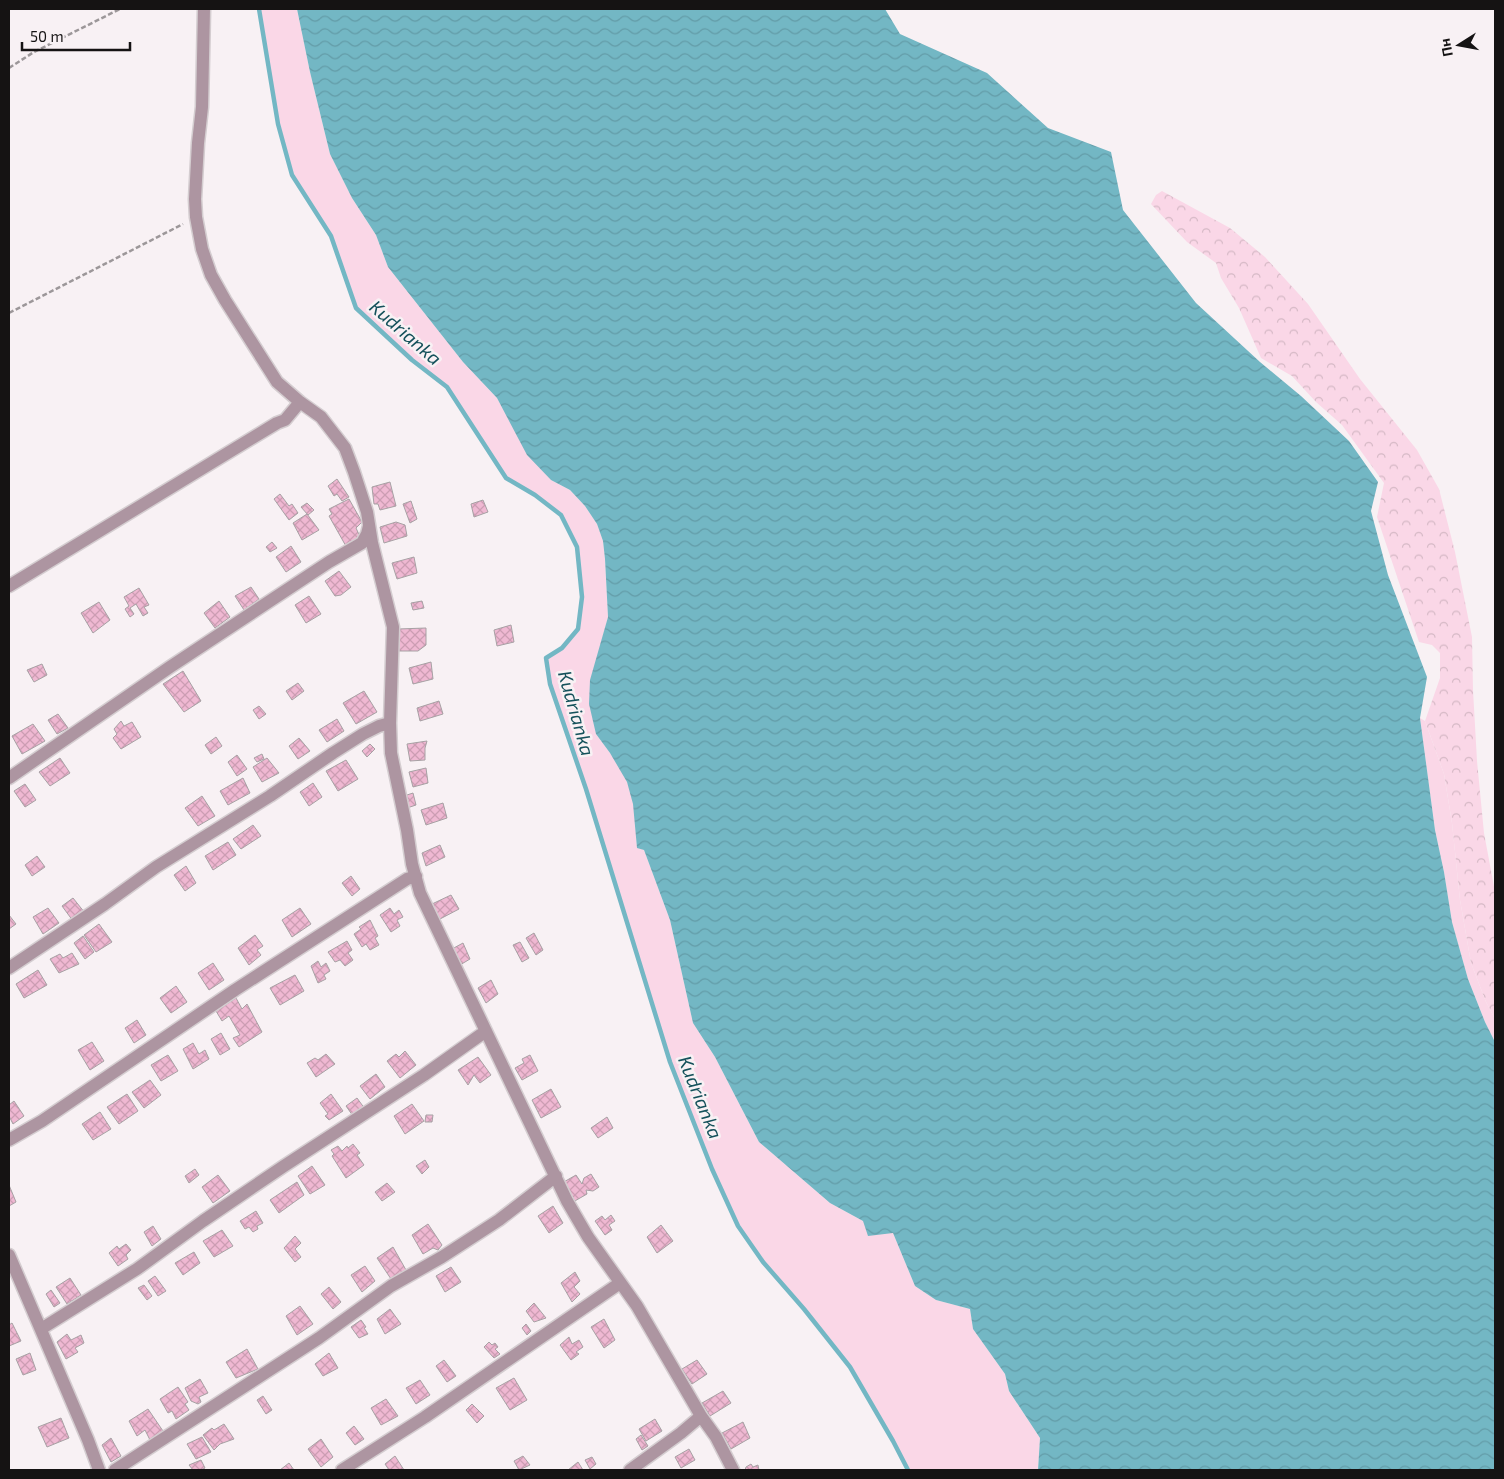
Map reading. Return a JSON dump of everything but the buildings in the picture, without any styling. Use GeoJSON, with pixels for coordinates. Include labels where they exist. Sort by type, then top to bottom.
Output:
{"type":"FeatureCollection","features":[{"type":"Feature","properties":{"kind":"street"},"geometry":{"type":"LineString","coordinates":[[204,9],[202,107],[196,176],[196,217],[202,249],[211,275],[225,300],[277,382],[321,417],[345,448],[354,472],[370,524],[372,543],[393,627],[391,753],[420,893],[567,1201],[588,1237],[637,1306],[701,1416],[716,1437],[733,1470]]}},
{"type":"Feature","properties":{"kind":"street"},"geometry":{"type":"LineString","coordinates":[[9,586],[284,420],[300,402]]}},
{"type":"Feature","properties":{"kind":"street"},"geometry":{"type":"LineString","coordinates":[[9,778],[170,667],[240,623],[329,562],[362,543],[370,524]]}},
{"type":"Feature","properties":{"kind":"street"},"geometry":{"type":"LineString","coordinates":[[9,968],[105,904],[156,867],[270,796],[333,753],[371,730],[390,723]]}},
{"type":"Feature","properties":{"kind":"street"},"geometry":{"type":"LineString","coordinates":[[9,1140],[42,1121],[269,967],[407,879],[416,876]]}},
{"type":"Feature","properties":{"kind":"street"},"geometry":{"type":"LineString","coordinates":[[40,1329],[137,1269],[284,1166],[377,1106],[486,1031]]}},
{"type":"Feature","properties":{"kind":"street"},"geometry":{"type":"LineString","coordinates":[[116,1470],[319,1338],[391,1286],[442,1257],[499,1220],[556,1176]]}},
{"type":"Feature","properties":{"kind":"street"},"geometry":{"type":"LineString","coordinates":[[9,1255],[88,1440],[98,1470]]}},
{"type":"Feature","properties":{"kind":"street"},"geometry":{"type":"LineString","coordinates":[[342,1470],[425,1417],[620,1283]]}},
{"type":"Feature","properties":{"kind":"street"},"geometry":{"type":"LineString","coordinates":[[630,1470],[682,1433],[701,1416]]}},
{"type":"Feature","properties":{"kind":"path"},"geometry":{"type":"LineString","coordinates":[[9,68],[34,52],[120,9]]}},
{"type":"Feature","properties":{"kind":"path"},"geometry":{"type":"LineString","coordinates":[[9,313],[196,217]]}},
{"type":"Feature","properties":{"kind":"green space"},"geometry":{"type":"Polygon","coordinates":[[[259,9],[297,9],[330,154],[352,198],[376,235],[388,267],[463,362],[497,398],[511,423],[551,480],[570,490],[585,506],[597,524],[603,541],[608,617],[600,647],[596,734],[617,763],[630,790],[635,814],[637,847],[644,850],[670,920],[693,1023],[715,1057],[759,1142],[830,1203],[863,1221],[893,1233],[915,1286],[936,1300],[970,1309],[973,1329],[1005,1374],[1009,1391],[1040,1438],[1038,1470],[908,1470],[850,1367],[804,1309],[763,1262],[738,1226],[712,1169],[670,1062],[586,789],[550,684],[546,658],[562,648],[578,629],[582,597],[577,547],[561,515],[535,495],[506,478],[447,387],[412,360],[356,308],[331,236],[292,175],[278,124],[259,9]]]}},
{"type":"Feature","properties":{"kind":"green space"},"geometry":{"type":"Polygon","coordinates":[[[1162,191],[1230,228],[1265,257],[1308,304],[1360,379],[1417,450],[1439,489],[1455,552],[1472,637],[1477,761],[1484,833],[1495,892],[1495,1019],[1486,1002],[1471,963],[1460,900],[1452,823],[1444,774],[1425,721],[1440,678],[1440,653],[1432,645],[1419,642],[1377,517],[1384,483],[1342,425],[1316,402],[1292,376],[1261,358],[1239,308],[1221,278],[1216,263],[1187,242],[1151,204],[1156,195],[1162,191]]]}},
{"type":"Feature","properties":{"kind":"green space"},"geometry":{"type":"Polygon","coordinates":[[[1420,718],[1425,721],[1444,774],[1452,823],[1460,900],[1471,963],[1486,1002],[1495,1019],[1495,1042],[1468,979],[1452,922],[1435,830],[1420,718]]]}},
{"type":"Feature","properties":{"kind":"water"},"geometry":{"type":"Polygon","coordinates":[[[297,9],[885,9],[900,34],[987,73],[1048,128],[1111,152],[1123,210],[1196,303],[1349,441],[1378,482],[1371,511],[1388,575],[1427,677],[1420,718],[1435,830],[1452,922],[1468,979],[1495,1042],[1495,1470],[1038,1470],[1040,1438],[1009,1391],[1005,1374],[973,1329],[970,1309],[936,1300],[915,1286],[893,1233],[868,1236],[863,1221],[830,1203],[759,1142],[715,1057],[693,1023],[670,920],[644,850],[637,848],[633,804],[627,782],[596,734],[589,704],[590,680],[608,617],[603,541],[597,524],[585,506],[570,490],[551,480],[527,455],[497,398],[463,362],[388,267],[376,235],[352,198],[330,154],[297,9]]]}},
{"type":"Feature","properties":{"kind":"waterway","name":"Kudrianka"},"geometry":{"type":"LineString","coordinates":[[259,9],[278,124],[292,175],[331,236],[356,308],[412,360],[447,387],[506,478],[535,495],[561,515],[577,547],[582,597],[578,629],[562,648],[546,658],[550,684],[586,789],[670,1062],[712,1169],[738,1226],[763,1262],[804,1309],[850,1367],[908,1470]]}}]}
